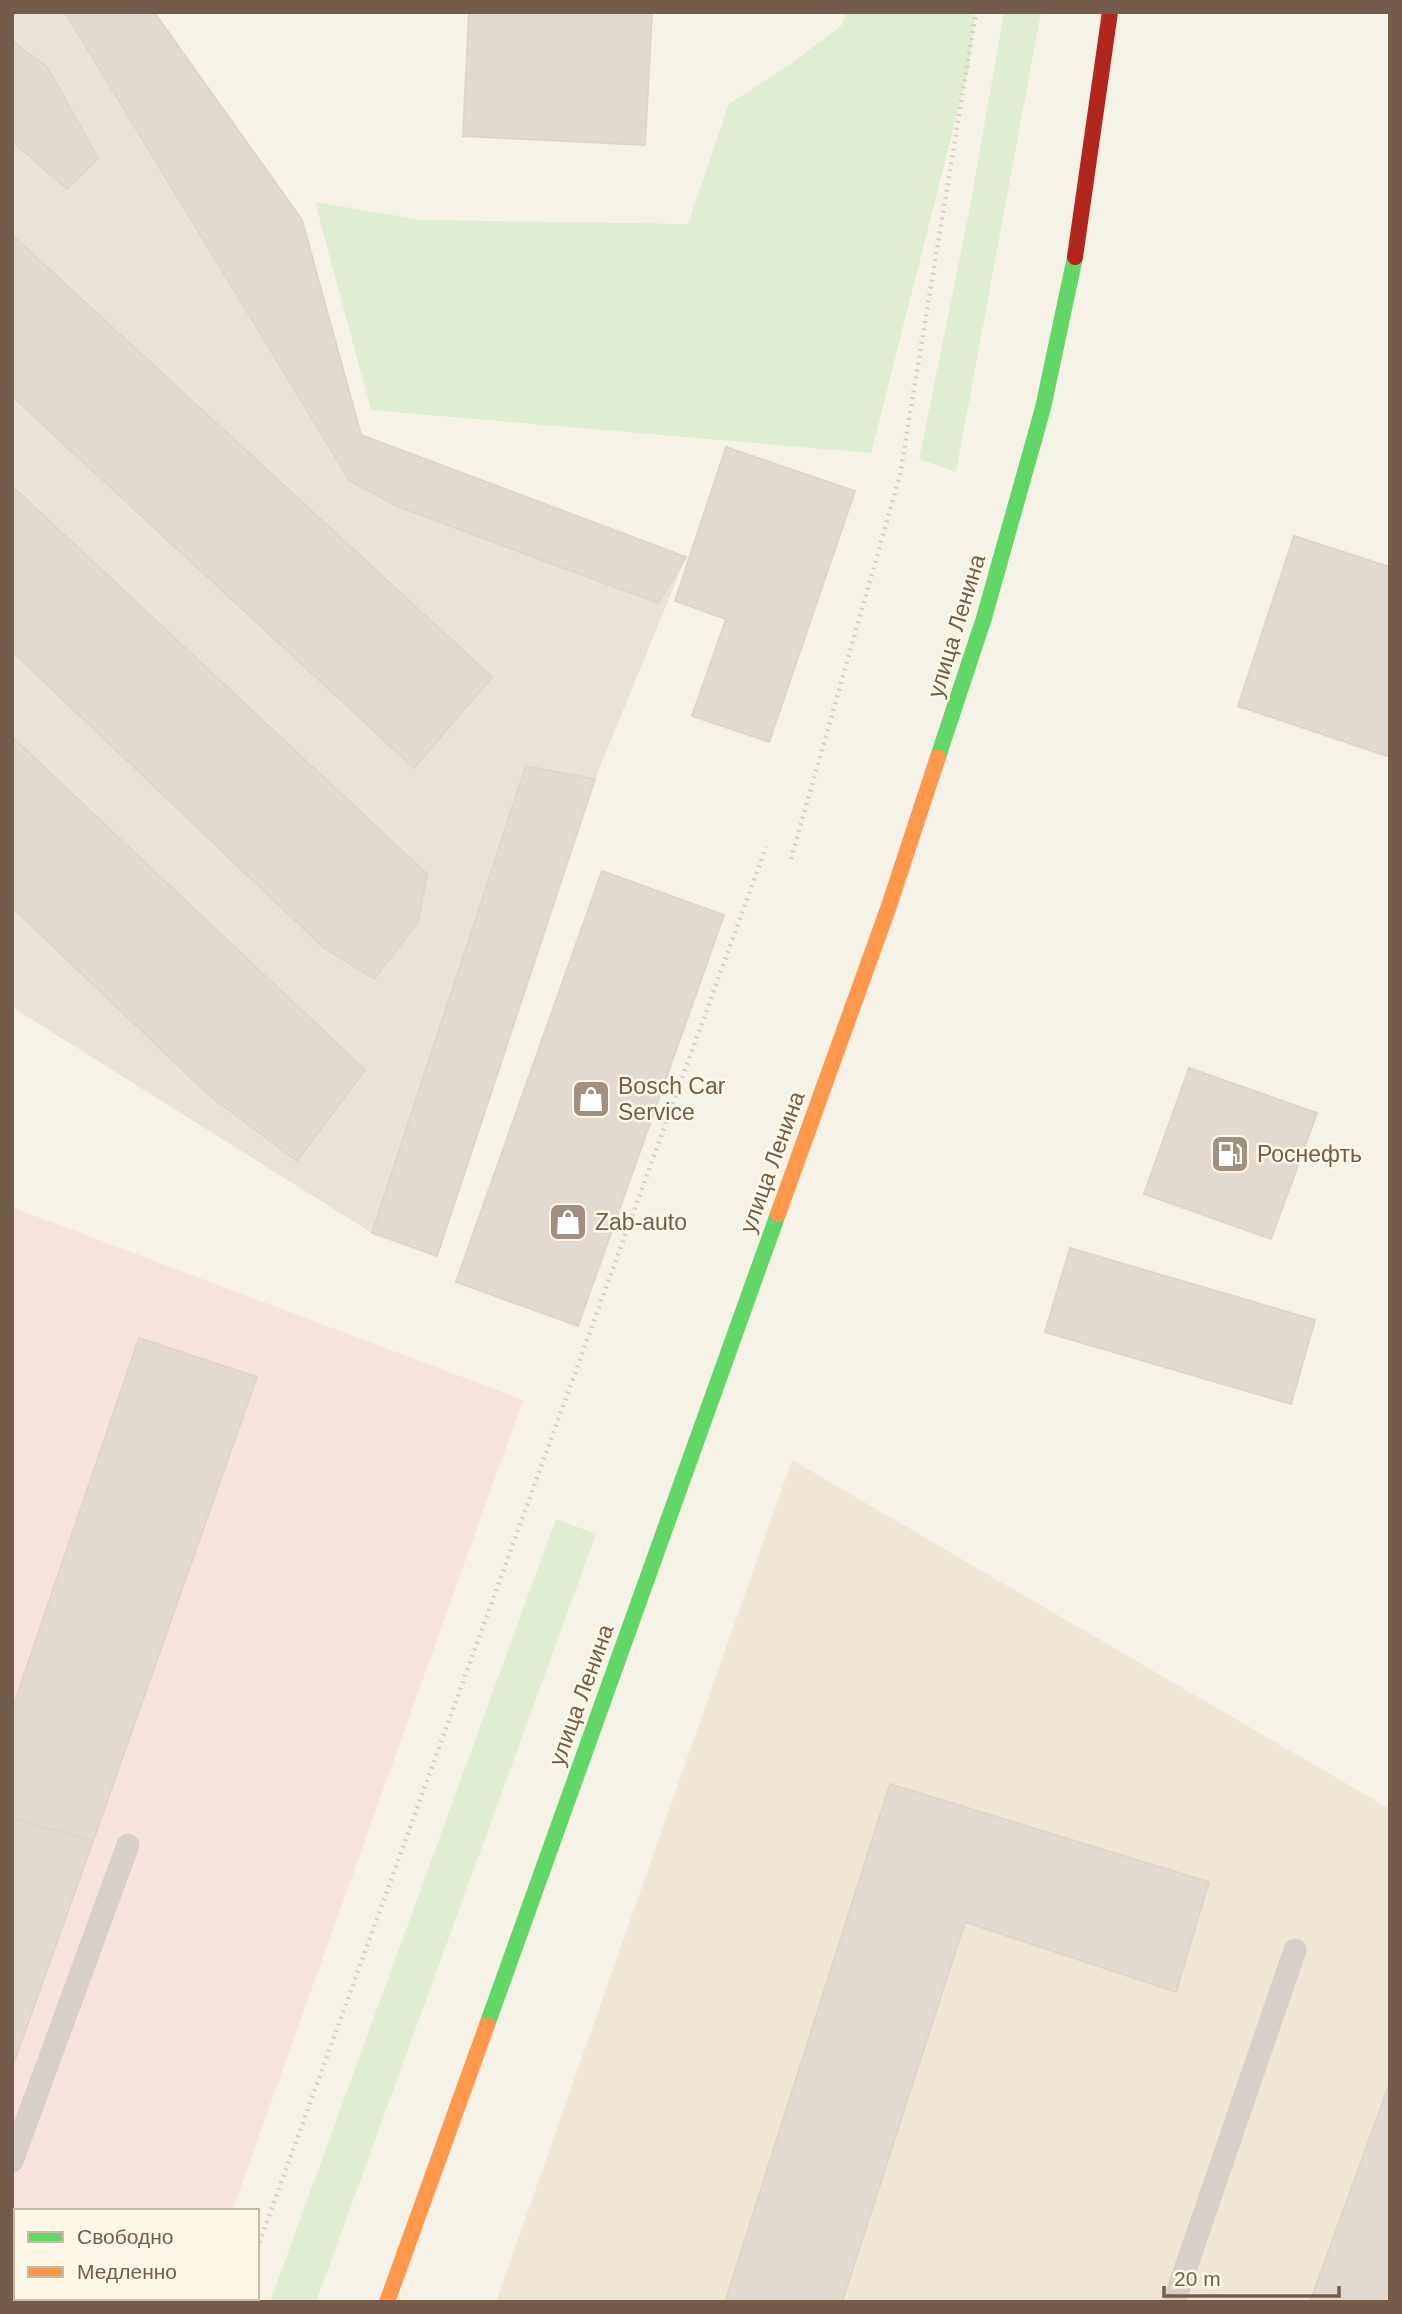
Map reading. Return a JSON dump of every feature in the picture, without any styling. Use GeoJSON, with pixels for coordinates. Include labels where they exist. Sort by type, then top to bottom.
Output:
{"type":"FeatureCollection","features":[{"type":"Feature","properties":{"kind":"main road","name":"улица Ленина"},"geometry":{"type":"LineString","coordinates":[[387,2302],[889,906],[984,618],[1043,408],[1080,236],[1110,12]]}},
{"type":"Feature","properties":{"kind":"lane"},"geometry":{"type":"LineString","coordinates":[[12,2161],[128,1845]]}},
{"type":"Feature","properties":{"kind":"lane"},"geometry":{"type":"LineString","coordinates":[[1174,2302],[1295,1950]]}},
{"type":"Feature","properties":{"kind":"path"},"geometry":{"type":"LineString","coordinates":[[791,859],[900,475],[976,12]]}},
{"type":"Feature","properties":{"kind":"path"},"geometry":{"type":"LineString","coordinates":[[259,2243],[766,847]]}},
{"type":"Feature","properties":{"kind":"shaded area"},"geometry":{"type":"Polygon","coordinates":[[[12,12],[154,12],[302,220],[362,435],[686,557],[595,779],[437,1256],[372,1233],[12,1007],[12,12]]]}},
{"type":"Feature","properties":{"kind":"shaded area"},"geometry":{"type":"Polygon","coordinates":[[[14,1208],[523,1400],[233,2209],[14,2209],[14,2300],[200,2300],[199,2302],[12,2302],[14,1208]]]}},
{"type":"Feature","properties":{"kind":"shaded area"},"geometry":{"type":"Polygon","coordinates":[[[792,1460],[1390,1809],[1390,2302],[496,2302],[792,1460]]]}},
{"type":"Feature","properties":{"kind":"green space"},"geometry":{"type":"Polygon","coordinates":[[[846,12],[975,12],[969,67],[871,453],[371,410],[315,202],[422,220],[688,224],[729,104],[786,67],[842,25],[846,12]]]}},
{"type":"Feature","properties":{"kind":"green space"},"geometry":{"type":"Polygon","coordinates":[[[1004,12],[1041,12],[956,472],[919,459],[968,218],[1004,12]]]}},
{"type":"Feature","properties":{"kind":"green space"},"geometry":{"type":"Polygon","coordinates":[[[556,1519],[596,1534],[316,2302],[270,2302],[556,1519]]]}},
{"type":"Feature","properties":{"kind":"building"},"geometry":{"type":"Polygon","coordinates":[[[65,12],[154,12],[302,220],[361,435],[686,557],[658,603],[399,507],[350,481],[65,12]]]}},
{"type":"Feature","properties":{"kind":"building"},"geometry":{"type":"Polygon","coordinates":[[[469,12],[652,12],[645,145],[463,136],[469,12]]]}},
{"type":"Feature","properties":{"kind":"building"},"geometry":{"type":"Polygon","coordinates":[[[12,41],[47,67],[98,158],[67,189],[12,141],[12,41]]]}},
{"type":"Feature","properties":{"kind":"building"},"geometry":{"type":"Polygon","coordinates":[[[12,235],[492,677],[414,768],[12,396],[12,235]]]}},
{"type":"Feature","properties":{"kind":"building"},"geometry":{"type":"Polygon","coordinates":[[[726,447],[855,491],[769,742],[692,716],[726,619],[675,601],[726,447]]]}},
{"type":"Feature","properties":{"kind":"building"},"geometry":{"type":"Polygon","coordinates":[[[12,486],[427,874],[418,922],[374,979],[324,948],[12,651],[12,486]]]}},
{"type":"Feature","properties":{"kind":"building"},"geometry":{"type":"Polygon","coordinates":[[[1294,536],[1390,567],[1390,757],[1238,706],[1294,536]]]}},
{"type":"Feature","properties":{"kind":"building"},"geometry":{"type":"Polygon","coordinates":[[[12,737],[365,1070],[297,1161],[210,1096],[12,907],[12,737]]]}},
{"type":"Feature","properties":{"kind":"building"},"geometry":{"type":"Polygon","coordinates":[[[526,766],[595,779],[437,1256],[372,1233],[526,766]]]}},
{"type":"Feature","properties":{"kind":"building"},"geometry":{"type":"Polygon","coordinates":[[[602,871],[724,915],[578,1326],[456,1282],[602,871]]]}},
{"type":"Feature","properties":{"kind":"building"},"geometry":{"type":"Polygon","coordinates":[[[1189,1068],[1317,1113],[1271,1239],[1144,1194],[1189,1068]]]}},
{"type":"Feature","properties":{"kind":"building"},"geometry":{"type":"Polygon","coordinates":[[[1070,1248],[1315,1320],[1291,1404],[1045,1332],[1070,1248]]]}},
{"type":"Feature","properties":{"kind":"building"},"geometry":{"type":"Polygon","coordinates":[[[139,1338],[257,1377],[93,1841],[12,1818],[12,1710],[139,1338]]]}},
{"type":"Feature","properties":{"kind":"building"},"geometry":{"type":"Polygon","coordinates":[[[890,1784],[1209,1882],[1176,1992],[965,1922],[842,2302],[725,2302],[890,1784]]]}},
{"type":"Feature","properties":{"kind":"building"},"geometry":{"type":"Polygon","coordinates":[[[12,1818],[93,1841],[12,2068],[12,1818]]]}},
{"type":"Feature","properties":{"kind":"building"},"geometry":{"type":"Polygon","coordinates":[[[1390,2082],[1390,2302],[1310,2302],[1390,2082]]]}},
{"type":"Feature","properties":{"kind":"traffic: fast"},"geometry":{"type":"LineString","coordinates":[[938,757],[984,618],[1043,408],[1075,257]]}},
{"type":"Feature","properties":{"kind":"traffic: fast"},"geometry":{"type":"LineString","coordinates":[[487,2025],[778,1214]]}},
{"type":"Feature","properties":{"kind":"traffic: slow"},"geometry":{"type":"LineString","coordinates":[[778,1214],[889,906],[938,757]]}},
{"type":"Feature","properties":{"kind":"traffic: slow"},"geometry":{"type":"LineString","coordinates":[[387,2302],[487,2025]]}},
{"type":"Feature","properties":{"kind":"traffic: jam"},"geometry":{"type":"LineString","coordinates":[[1075,257],[1110,12]]}},
{"type":"Feature","properties":{"kind":"place","name":"Bosch Car Service"},"geometry":{"type":"Point","coordinates":[591,1099]}},
{"type":"Feature","properties":{"kind":"place","name":"Роснефть"},"geometry":{"type":"Point","coordinates":[1230,1154]}},
{"type":"Feature","properties":{"kind":"place","name":"Zab-auto"},"geometry":{"type":"Point","coordinates":[568,1222]}}]}
